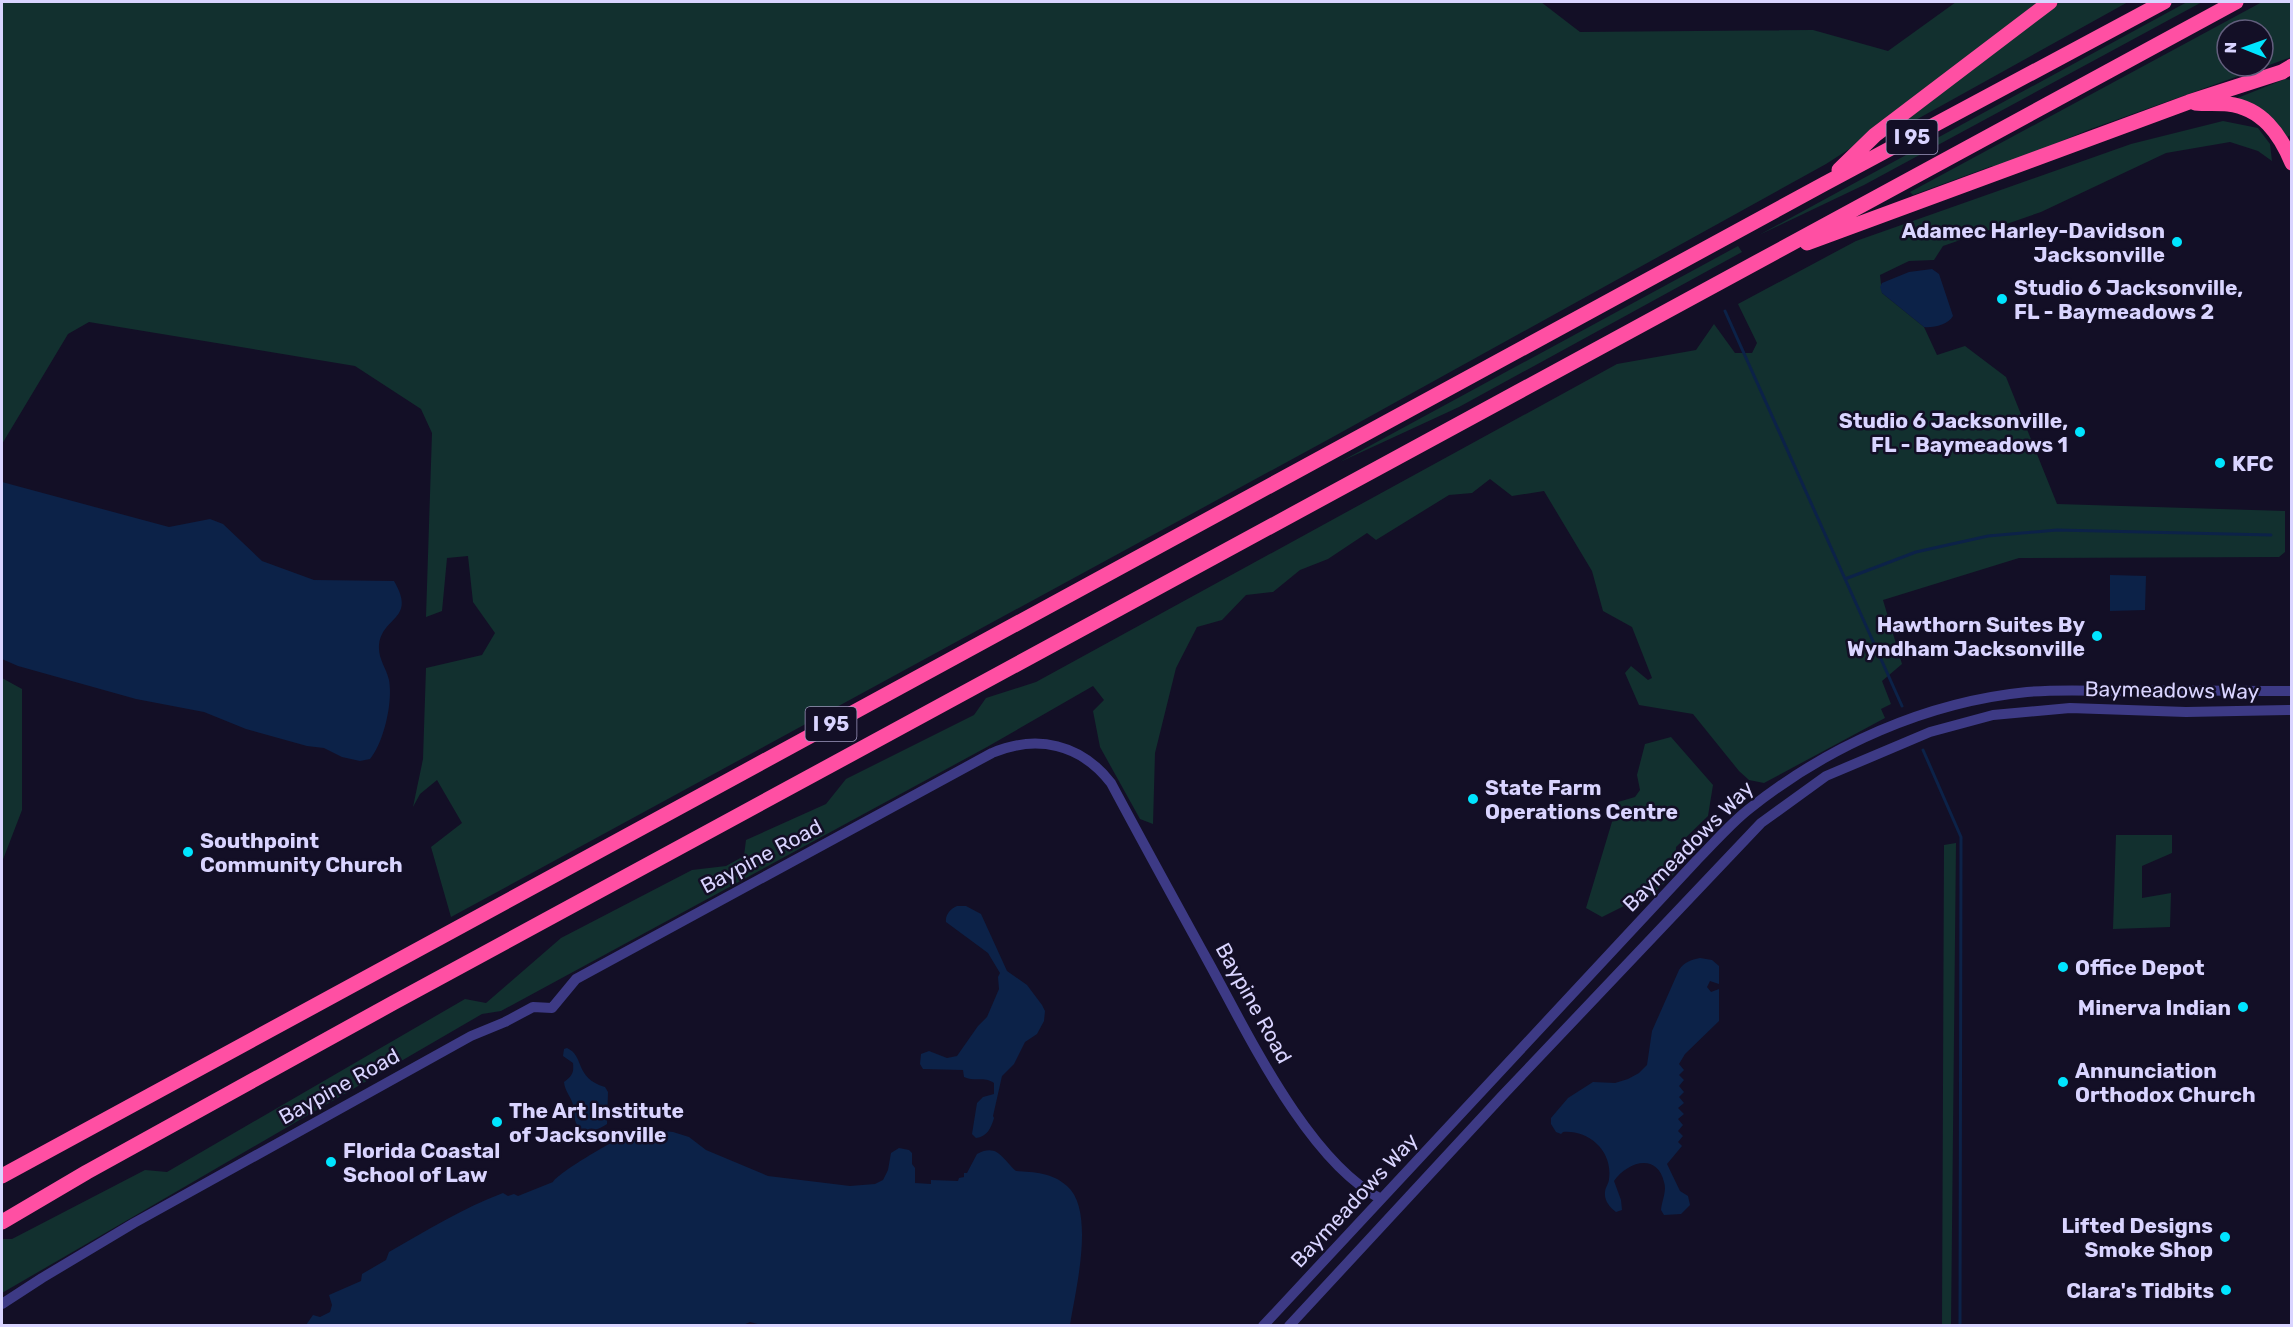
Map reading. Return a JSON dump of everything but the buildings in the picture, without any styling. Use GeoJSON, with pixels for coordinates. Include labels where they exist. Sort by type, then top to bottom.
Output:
{"type":"FeatureCollection","features":[{"type":"Feature","properties":{"kind":"highway"},"geometry":{"type":"LineString","coordinates":[[1824,184],[1875,135],[2050,2]]}},
{"type":"Feature","properties":{"kind":"highway","name":"I 95"},"geometry":{"type":"LineString","coordinates":[[2,1176],[1824,184],[2164,2]]}},
{"type":"Feature","properties":{"kind":"highway","name":"I 95"},"geometry":{"type":"LineString","coordinates":[[2,1222],[87,1172],[382,1008],[2236,2]]}},
{"type":"Feature","properties":{"kind":"highway"},"geometry":{"type":"LineString","coordinates":[[1759,261],[2189,102],[2288,70]]}},
{"type":"Feature","properties":{"kind":"highway"},"geometry":{"type":"LineString","coordinates":[[2189,102],[2210,105],[2227,104],[2252,112],[2276,131],[2292,163]]}},
{"type":"Feature","properties":{"kind":"street","name":"Baymeadows Way"},"geometry":{"type":"LineString","coordinates":[[1263,1326],[1696,860],[1747,811],[1774,789],[1826,757],[1868,735],[1908,719],[1970,701],[2026,692],[2292,691]]}},
{"type":"Feature","properties":{"kind":"street"},"geometry":{"type":"LineString","coordinates":[[2025,711],[2026,692]]}},
{"type":"Feature","properties":{"kind":"street","name":"Baymeadows Way"},"geometry":{"type":"LineString","coordinates":[[1289,1326],[1761,822],[1826,776],[1930,732],[1993,715],[2070,708],[2186,712],[2292,710]]}},
{"type":"Feature","properties":{"kind":"street","name":"Baypine Road"},"geometry":{"type":"LineString","coordinates":[[2,1304],[44,1276],[134,1223],[386,1081],[471,1036],[533,1007],[552,1008],[576,979],[992,753],[1018,744],[1041,743],[1062,747],[1083,757],[1104,774],[1284,1095],[1304,1124],[1341,1169],[1363,1190],[1381,1199]]}},
{"type":"Feature","properties":{"kind":"green space"},"geometry":{"type":"Polygon","coordinates":[[[2,2],[1541,2],[1580,32],[1813,30],[1888,51],[1956,2],[2040,2],[1868,137],[1826,164],[1331,438],[451,917],[431,847],[462,823],[437,780],[420,794],[413,807],[423,759],[426,668],[482,655],[495,633],[473,602],[468,556],[447,558],[442,611],[426,617],[432,433],[421,409],[355,366],[89,322],[68,334],[2,444],[2,2]]]}},
{"type":"Feature","properties":{"kind":"green space"},"geometry":{"type":"Polygon","coordinates":[[[2060,2],[2128,2],[1867,147],[2060,2]]]}},
{"type":"Feature","properties":{"kind":"green space"},"geometry":{"type":"Polygon","coordinates":[[[2187,2],[2202,2],[1864,185],[1759,235],[2187,2]]]}},
{"type":"Feature","properties":{"kind":"green space"},"geometry":{"type":"Polygon","coordinates":[[[2262,2],[2291,2],[2292,56],[2275,63],[2275,18],[2232,18],[2262,2]]]}},
{"type":"Feature","properties":{"kind":"green space"},"geometry":{"type":"Polygon","coordinates":[[[2215,27],[2215,78],[2233,78],[2088,130],[1997,168],[1992,166],[1913,195],[1910,192],[2215,27]]]}},
{"type":"Feature","properties":{"kind":"green space"},"geometry":{"type":"Polygon","coordinates":[[[2285,79],[2291,80],[2291,135],[2287,137],[2235,99],[2285,79]]]}},
{"type":"Feature","properties":{"kind":"green space"},"geometry":{"type":"Polygon","coordinates":[[[2223,121],[2258,128],[2270,144],[2272,161],[2258,151],[2230,142],[2166,153],[2041,212],[1943,246],[1934,260],[1909,261],[1880,275],[1882,293],[1924,327],[1937,355],[1965,346],[2006,377],[2057,504],[2285,511],[2285,552],[2279,557],[2019,558],[1883,600],[1902,664],[1882,681],[1891,704],[1881,709],[1885,718],[1764,783],[1749,780],[1739,771],[1693,714],[1639,705],[1625,673],[1631,666],[1648,680],[1652,678],[1632,627],[1603,611],[1592,571],[1544,491],[1512,496],[1490,479],[1472,493],[1449,495],[1376,540],[1367,533],[1328,559],[1300,570],[1273,592],[1246,595],[1222,620],[1197,627],[1176,668],[1155,753],[1153,824],[1140,819],[1100,747],[1093,711],[1104,700],[1093,686],[987,747],[501,1011],[482,1014],[2,1293],[2,1239],[12,1239],[145,1170],[167,1172],[465,999],[486,1003],[561,938],[692,870],[726,866],[744,856],[746,840],[826,804],[846,779],[974,715],[986,698],[1036,682],[1617,364],[1696,350],[1714,324],[1735,353],[1752,353],[1757,343],[1738,304],[1856,241],[2131,144],[2223,121]]]}},
{"type":"Feature","properties":{"kind":"green space"},"geometry":{"type":"Polygon","coordinates":[[[1738,246],[1742,252],[1459,407],[1340,462],[1738,246]]]}},
{"type":"Feature","properties":{"kind":"green space"},"geometry":{"type":"Polygon","coordinates":[[[2,678],[22,689],[22,810],[2,862],[2,678]]]}},
{"type":"Feature","properties":{"kind":"green space"},"geometry":{"type":"Polygon","coordinates":[[[1671,737],[1713,785],[1708,816],[1676,847],[1675,873],[1635,911],[1626,905],[1602,917],[1586,908],[1618,802],[1635,797],[1640,790],[1637,775],[1645,744],[1671,737]]]}},
{"type":"Feature","properties":{"kind":"green space"},"geometry":{"type":"Polygon","coordinates":[[[2116,835],[2172,835],[2172,853],[2142,866],[2142,898],[2171,893],[2170,927],[2113,929],[2116,835]]]}},
{"type":"Feature","properties":{"kind":"green space"},"geometry":{"type":"Polygon","coordinates":[[[1956,843],[1951,1325],[1942,1326],[1944,845],[1956,843]]]}},
{"type":"Feature","properties":{"kind":"water"},"geometry":{"type":"Polygon","coordinates":[[[1932,269],[1939,274],[1953,316],[1948,322],[1924,327],[1882,293],[1880,287],[1882,283],[1909,272],[1932,269]]]}},
{"type":"Feature","properties":{"kind":"water"},"geometry":{"type":"Polygon","coordinates":[[[2,482],[169,527],[210,519],[223,524],[262,561],[314,580],[394,581],[402,603],[400,611],[381,636],[379,645],[381,659],[389,680],[390,699],[383,732],[370,759],[360,761],[342,757],[324,748],[307,746],[246,729],[204,712],[136,699],[18,666],[2,659],[2,482]]]}},
{"type":"Feature","properties":{"kind":"water"},"geometry":{"type":"Polygon","coordinates":[[[2110,575],[2146,576],[2145,610],[2110,611],[2110,575]]]}},
{"type":"Feature","properties":{"kind":"water"},"geometry":{"type":"Polygon","coordinates":[[[957,906],[966,906],[981,914],[1007,971],[1027,985],[1045,1011],[1044,1021],[1037,1034],[1025,1042],[1014,1064],[1002,1076],[990,1128],[986,1134],[976,1138],[972,1134],[977,1103],[983,1097],[994,1094],[994,1083],[964,1077],[963,1070],[923,1069],[920,1064],[921,1054],[929,1051],[947,1058],[957,1056],[987,1017],[999,989],[1000,973],[988,953],[946,922],[949,912],[957,906]]]}},
{"type":"Feature","properties":{"kind":"water"},"geometry":{"type":"Polygon","coordinates":[[[1700,958],[1712,960],[1719,966],[1719,984],[1710,981],[1707,987],[1711,992],[1719,989],[1719,1021],[1685,1054],[1679,1064],[1684,1070],[1679,1075],[1684,1080],[1679,1086],[1684,1092],[1679,1097],[1684,1103],[1678,1108],[1684,1114],[1678,1119],[1683,1125],[1678,1131],[1683,1136],[1678,1142],[1682,1146],[1667,1164],[1680,1191],[1688,1196],[1690,1205],[1681,1214],[1664,1215],[1661,1210],[1665,1185],[1660,1173],[1649,1163],[1641,1163],[1626,1169],[1614,1181],[1622,1210],[1616,1212],[1605,1198],[1609,1169],[1603,1151],[1597,1144],[1582,1135],[1573,1132],[1561,1134],[1556,1132],[1551,1124],[1551,1118],[1568,1098],[1593,1082],[1615,1083],[1628,1079],[1647,1065],[1652,1031],[1679,970],[1688,962],[1700,958]]]}},
{"type":"Feature","properties":{"kind":"water"},"geometry":{"type":"Polygon","coordinates":[[[567,1048],[576,1056],[584,1073],[595,1083],[605,1087],[608,1092],[607,1124],[598,1129],[584,1130],[577,1125],[575,1120],[574,1107],[564,1082],[573,1072],[573,1063],[563,1056],[564,1049],[567,1048]]]}},
{"type":"Feature","properties":{"kind":"water"},"geometry":{"type":"Polygon","coordinates":[[[664,1131],[689,1137],[706,1150],[768,1176],[850,1186],[875,1184],[883,1180],[888,1170],[891,1153],[899,1148],[912,1153],[915,1183],[931,1184],[931,1180],[958,1181],[959,1178],[964,1177],[964,1173],[967,1173],[977,1154],[990,1150],[999,1154],[1016,1171],[1056,1178],[1067,1186],[1076,1198],[1082,1232],[1079,1273],[1070,1325],[765,1326],[750,1322],[741,1326],[306,1325],[313,1315],[320,1317],[330,1312],[332,1305],[329,1295],[361,1281],[362,1274],[386,1260],[389,1252],[445,1220],[503,1193],[508,1196],[514,1194],[518,1196],[553,1182],[586,1158],[624,1137],[652,1137],[653,1133],[664,1131]]]}},
{"type":"Feature","properties":{"kind":"waterway"},"geometry":{"type":"LineString","coordinates":[[1725,311],[1902,706]]}},
{"type":"Feature","properties":{"kind":"waterway"},"geometry":{"type":"LineString","coordinates":[[1845,579],[1916,552],[1988,536],[2057,530],[2271,535]]}},
{"type":"Feature","properties":{"kind":"waterway"},"geometry":{"type":"LineString","coordinates":[[1923,750],[1961,837],[1960,1326]]}},
{"type":"Feature","properties":{"kind":"place","name":"Adamec Harley-Davidson Jacksonville"},"geometry":{"type":"Point","coordinates":[2177,242]}},
{"type":"Feature","properties":{"kind":"place","name":"Studio 6 Jacksonville, FL - Baymeadows 2"},"geometry":{"type":"Point","coordinates":[2002,299]}},
{"type":"Feature","properties":{"kind":"place","name":"Studio 6 Jacksonville, FL - Baymeadows 1"},"geometry":{"type":"Point","coordinates":[2080,432]}},
{"type":"Feature","properties":{"kind":"place","name":"KFC"},"geometry":{"type":"Point","coordinates":[2220,463]}},
{"type":"Feature","properties":{"kind":"place","name":"Hawthorn Suites By Wyndham Jacksonville"},"geometry":{"type":"Point","coordinates":[2097,636]}},
{"type":"Feature","properties":{"kind":"place","name":"State Farm Operations Centre"},"geometry":{"type":"Point","coordinates":[1473,799]}},
{"type":"Feature","properties":{"kind":"place","name":"Southpoint Community Church"},"geometry":{"type":"Point","coordinates":[188,852]}},
{"type":"Feature","properties":{"kind":"place","name":"Office Depot"},"geometry":{"type":"Point","coordinates":[2063,967]}},
{"type":"Feature","properties":{"kind":"place","name":"Minerva Indian"},"geometry":{"type":"Point","coordinates":[2243,1007]}},
{"type":"Feature","properties":{"kind":"place","name":"Annunciation Orthodox Church"},"geometry":{"type":"Point","coordinates":[2063,1082]}},
{"type":"Feature","properties":{"kind":"place","name":"The Art Institute of Jacksonville"},"geometry":{"type":"Point","coordinates":[497,1122]}},
{"type":"Feature","properties":{"kind":"place","name":"Florida Coastal School of Law"},"geometry":{"type":"Point","coordinates":[331,1162]}},
{"type":"Feature","properties":{"kind":"place","name":"Lifted Designs Smoke Shop"},"geometry":{"type":"Point","coordinates":[2225,1237]}},
{"type":"Feature","properties":{"kind":"place","name":"Clara's Tidbits"},"geometry":{"type":"Point","coordinates":[2226,1290]}}]}
